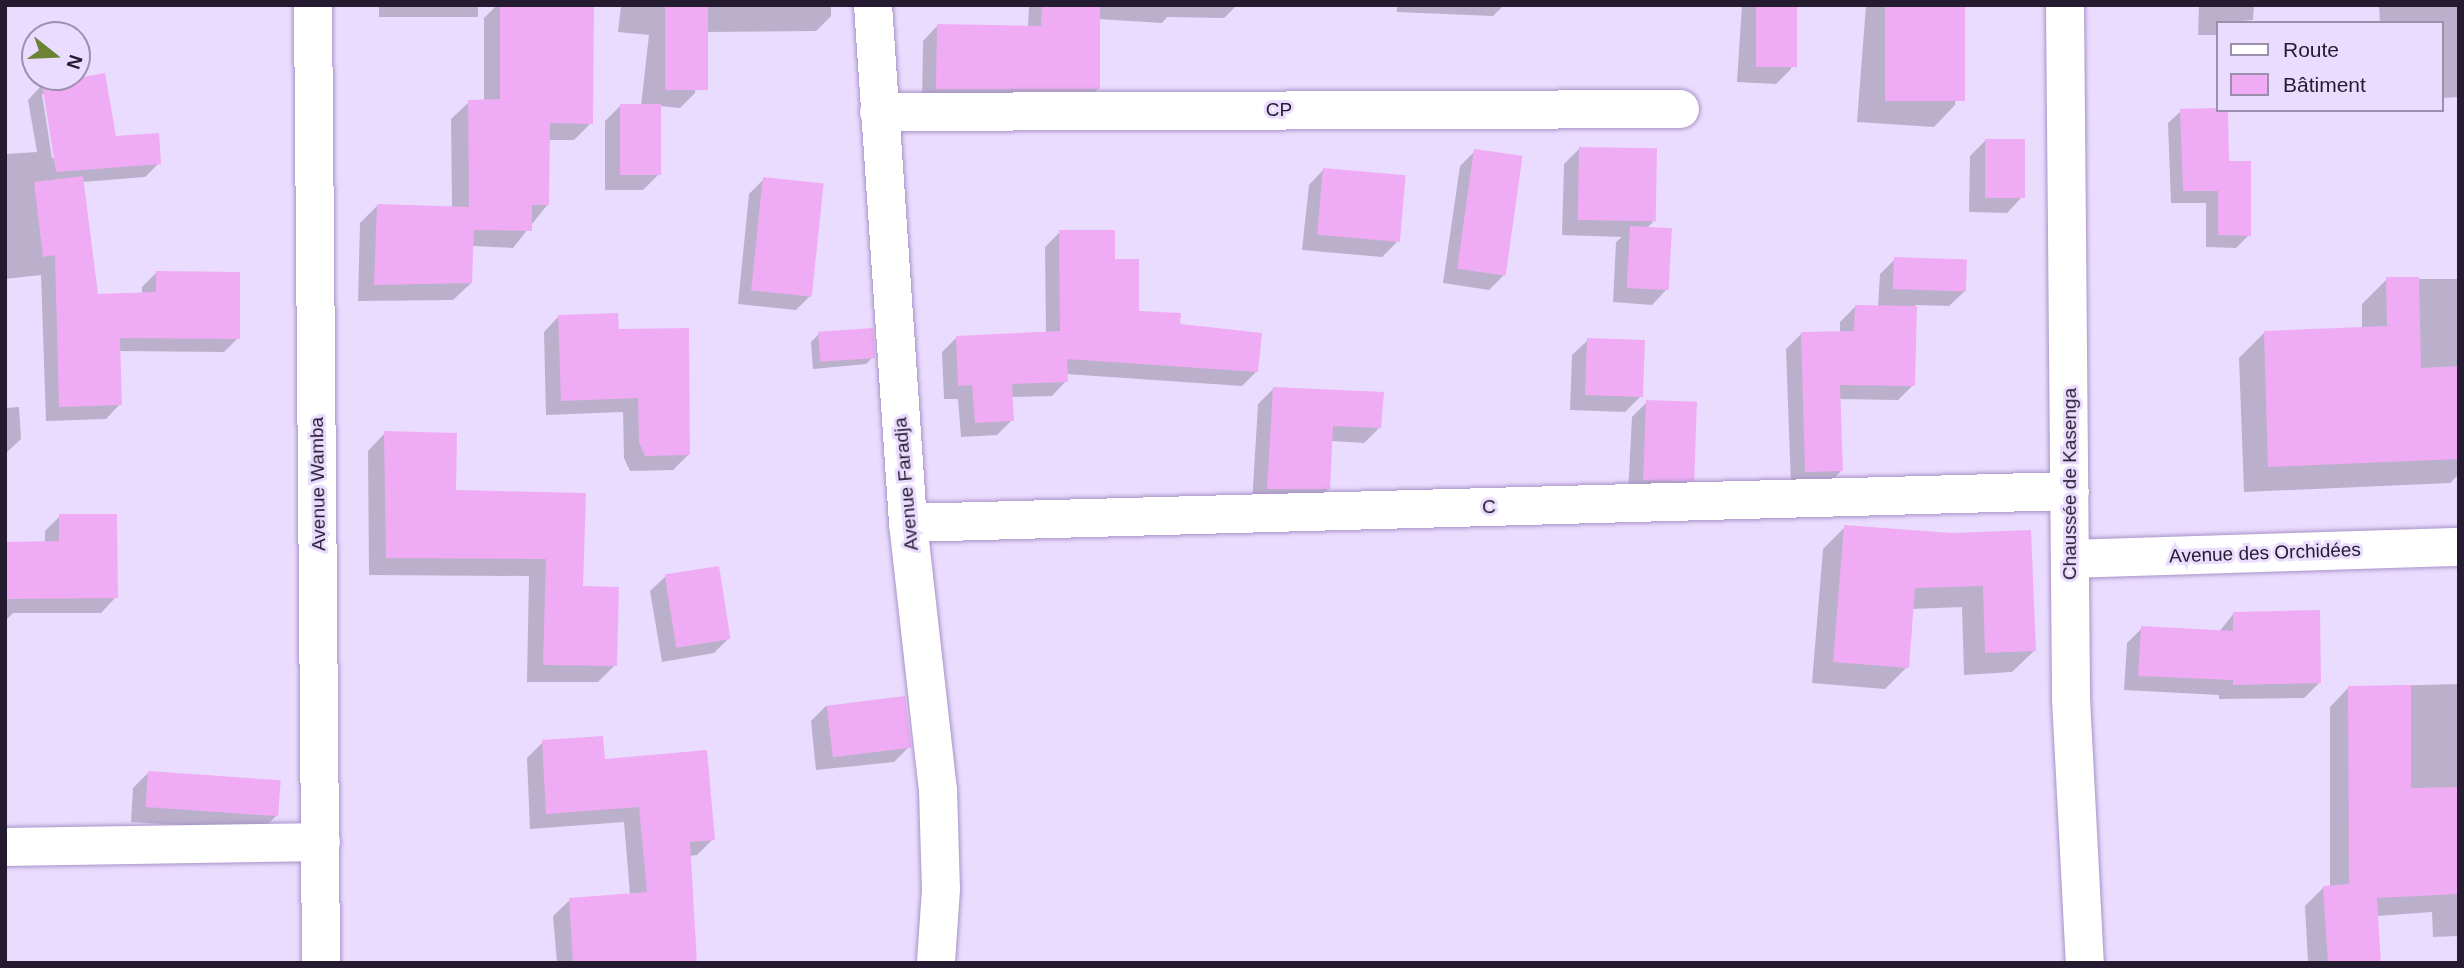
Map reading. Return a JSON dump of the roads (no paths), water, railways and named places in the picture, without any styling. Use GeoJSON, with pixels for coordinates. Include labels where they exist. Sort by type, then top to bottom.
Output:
{"type":"FeatureCollection","features":[{"type":"Feature","properties":{"kind":"street","name":"Avenue Wamba"},"geometry":{"type":"LineString","coordinates":[[313,5],[321,963]]}},
{"type":"Feature","properties":{"kind":"street","name":"Avenue Faradja"},"geometry":{"type":"LineString","coordinates":[[873,5],[878,112],[908,523],[938,790],[941,889],[936,963]]}},
{"type":"Feature","properties":{"kind":"street","name":"Chaussée de Kasenga"},"geometry":{"type":"LineString","coordinates":[[2065,5],[2071,699],[2085,963]]}},
{"type":"Feature","properties":{"kind":"street","name":"CP"},"geometry":{"type":"LineString","coordinates":[[878,112],[1680,109]]}},
{"type":"Feature","properties":{"kind":"street","name":"C"},"geometry":{"type":"LineString","coordinates":[[908,523],[2070,491]]}},
{"type":"Feature","properties":{"kind":"street","name":"Avenue des Orchidées"},"geometry":{"type":"LineString","coordinates":[[2071,559],[2459,547]]}},
{"type":"Feature","properties":{"kind":"street"},"geometry":{"type":"LineString","coordinates":[[5,847],[321,842]]}}]}
